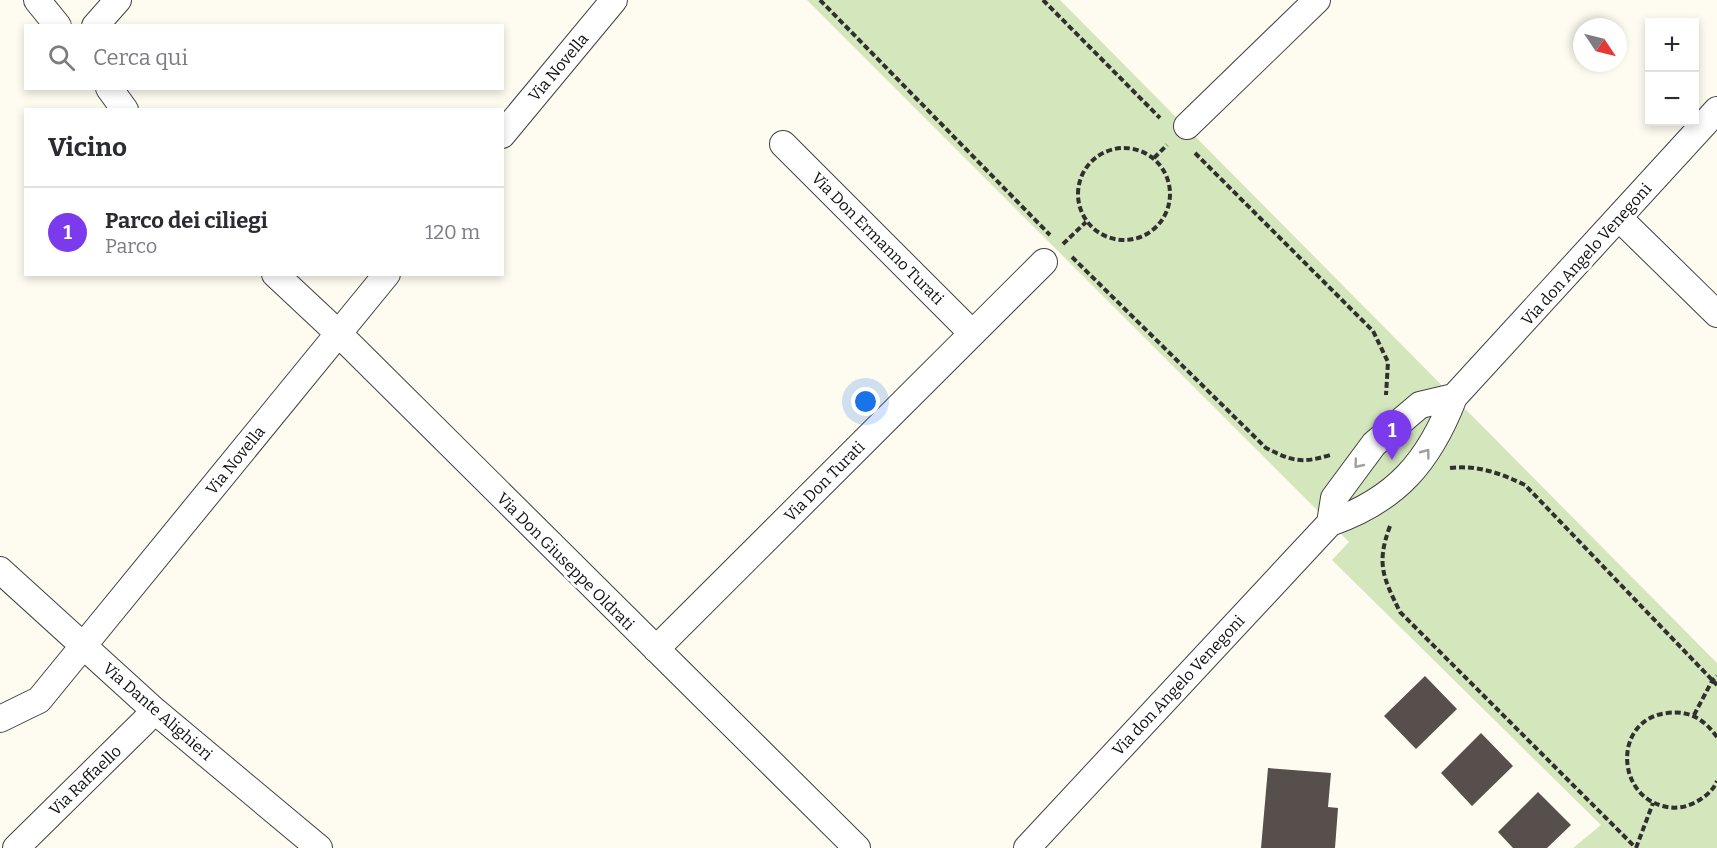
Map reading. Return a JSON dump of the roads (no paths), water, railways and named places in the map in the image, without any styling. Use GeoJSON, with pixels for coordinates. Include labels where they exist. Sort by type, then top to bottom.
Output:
{"type":"FeatureCollection","features":[{"type":"Feature","properties":{"kind":"street"},"geometry":{"type":"LineString","coordinates":[[37,0],[56,24]]}},
{"type":"Feature","properties":{"kind":"street"},"geometry":{"type":"LineString","coordinates":[[97,24],[117,0]]}},
{"type":"Feature","properties":{"kind":"street","name":"Via Novella"},"geometry":{"type":"LineString","coordinates":[[504,133],[614,0]]}},
{"type":"Feature","properties":{"kind":"street"},"geometry":{"type":"LineString","coordinates":[[1187,126],[1317,0]]}},
{"type":"Feature","properties":{"kind":"street"},"geometry":{"type":"LineString","coordinates":[[110,90],[124,108]]}},
{"type":"Feature","properties":{"kind":"street","name":"Via don Angelo Venegoni"},"geometry":{"type":"LineString","coordinates":[[1027,848],[1330,523],[1361,512],[1404,480],[1442,429],[1454,398],[1717,110]]}},
{"type":"Feature","properties":{"kind":"street","name":"Via Don Ermanno Turati"},"geometry":{"type":"LineString","coordinates":[[783,144],[972,333]]}},
{"type":"Feature","properties":{"kind":"street"},"geometry":{"type":"LineString","coordinates":[[1619,218],[1717,314]]}},
{"type":"Feature","properties":{"kind":"street","name":"Via Don Turati"},"geometry":{"type":"LineString","coordinates":[[656,650],[1044,262]]}},
{"type":"Feature","properties":{"kind":"street","name":"Via Don Giuseppe Oldrati"},"geometry":{"type":"LineString","coordinates":[[277,276],[338,333],[857,848]]}},
{"type":"Feature","properties":{"kind":"street","name":"Via Novella"},"geometry":{"type":"LineString","coordinates":[[0,719],[39,700],[385,276]]}},
{"type":"Feature","properties":{"kind":"street","name":"Via don Angelo Venegoni"},"geometry":{"type":"LineString","coordinates":[[1330,523],[1334,498],[1374,444],[1420,405],[1454,398]]}},
{"type":"Feature","properties":{"kind":"street","name":"Via Dante Alighieri"},"geometry":{"type":"LineString","coordinates":[[0,570],[155,711],[319,848]]}},
{"type":"Feature","properties":{"kind":"street","name":"Via Raffaello"},"geometry":{"type":"LineString","coordinates":[[16,848],[155,711]]}},
{"type":"Feature","properties":{"kind":"place","name":"Parco dei ciliegi"},"geometry":{"type":"Point","coordinates":[1392,460]}}]}
